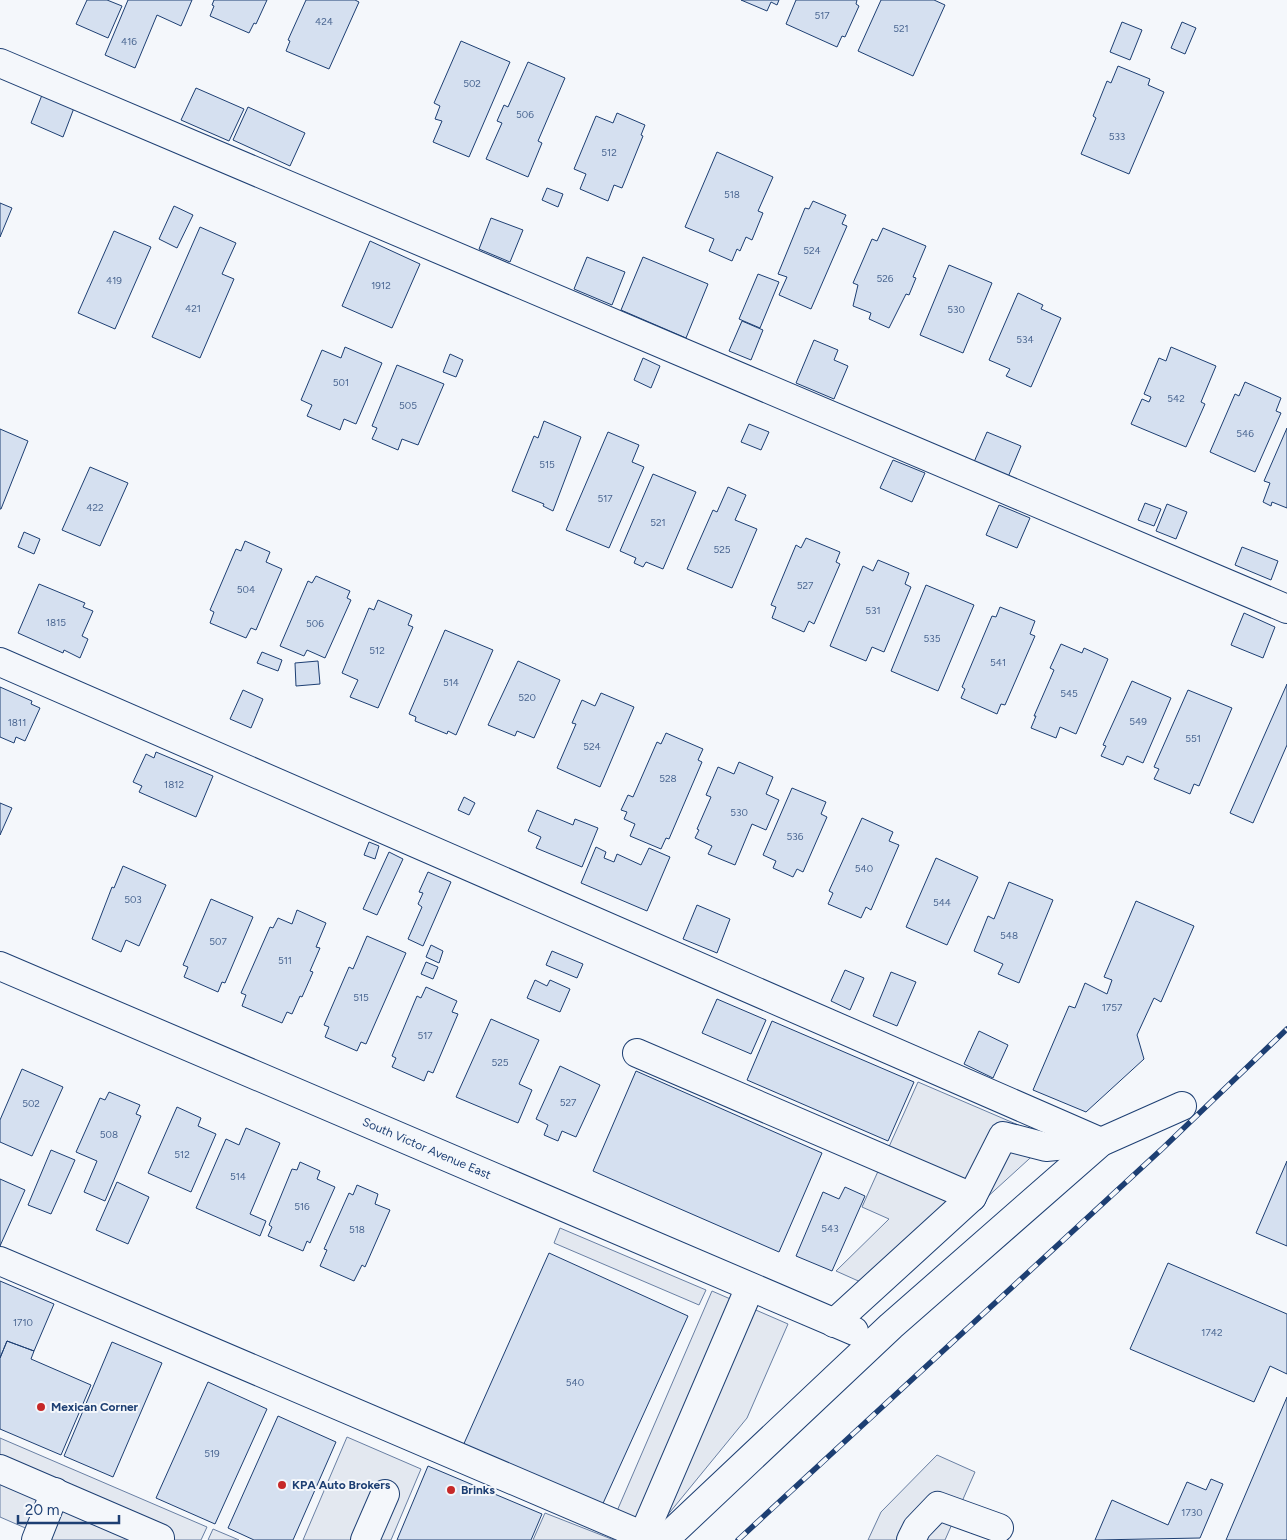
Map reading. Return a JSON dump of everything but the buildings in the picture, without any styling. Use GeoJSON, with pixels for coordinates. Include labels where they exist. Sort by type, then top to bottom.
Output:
{"type":"FeatureCollection","features":[{"type":"Feature","properties":{"kind":"street"},"geometry":{"type":"LineString","coordinates":[[0,63],[1287,609]]}},
{"type":"Feature","properties":{"kind":"street"},"geometry":{"type":"LineString","coordinates":[[0,662],[1101,1142]]}},
{"type":"Feature","properties":{"kind":"street","name":"South Victor Avenue East"},"geometry":{"type":"LineString","coordinates":[[0,966],[844,1327],[972,1197]]}},
{"type":"Feature","properties":{"kind":"street"},"geometry":{"type":"LineString","coordinates":[[637,1053],[972,1197],[1003,1136],[1046,1147],[1101,1142]]}},
{"type":"Feature","properties":{"kind":"street"},"geometry":{"type":"LineString","coordinates":[[653,1539],[891,1326],[1101,1142],[1182,1106]]}},
{"type":"Feature","properties":{"kind":"street"},"geometry":{"type":"LineString","coordinates":[[0,1261],[653,1539]]}},
{"type":"Feature","properties":{"kind":"street"},"geometry":{"type":"LineString","coordinates":[[653,1539],[750,1287]]}},
{"type":"Feature","properties":{"kind":"street"},"geometry":{"type":"LineString","coordinates":[[0,1469],[160,1538],[158,1540]]}},
{"type":"Feature","properties":{"kind":"street"},"geometry":{"type":"LineString","coordinates":[[36,1540],[55,1492]]}},
{"type":"Feature","properties":{"kind":"street"},"geometry":{"type":"LineString","coordinates":[[365,1540],[385,1494]]}},
{"type":"Feature","properties":{"kind":"street"},"geometry":{"type":"LineString","coordinates":[[911,1540],[917,1528],[938,1506],[999,1528]]}},
{"type":"Feature","properties":{"kind":"shaded area"},"geometry":{"type":"Polygon","coordinates":[[[918,1082],[1051,1139],[883,1292],[836,1271],[889,1219],[862,1207],[918,1082]]]}},
{"type":"Feature","properties":{"kind":"shaded area"},"geometry":{"type":"Polygon","coordinates":[[[560,1228],[706,1290],[699,1305],[554,1243],[560,1228]]]}},
{"type":"Feature","properties":{"kind":"shaded area"},"geometry":{"type":"Polygon","coordinates":[[[712,1291],[788,1324],[747,1418],[657,1528],[617,1511],[712,1291]]]}},
{"type":"Feature","properties":{"kind":"shaded area"},"geometry":{"type":"Polygon","coordinates":[[[347,1437],[421,1469],[391,1540],[303,1540],[347,1437]]]}},
{"type":"Feature","properties":{"kind":"shaded area"},"geometry":{"type":"Polygon","coordinates":[[[0,1438],[207,1527],[201,1540],[53,1540],[0,1517],[0,1438]]]}},
{"type":"Feature","properties":{"kind":"shaded area"},"geometry":{"type":"Polygon","coordinates":[[[937,1455],[975,1472],[945,1540],[868,1540],[881,1512],[937,1455]]]}},
{"type":"Feature","properties":{"kind":"shaded area"},"geometry":{"type":"Polygon","coordinates":[[[545,1513],[614,1540],[533,1540],[545,1513]]]}},
{"type":"Feature","properties":{"kind":"shaded area"},"geometry":{"type":"Polygon","coordinates":[[[213,1529],[239,1540],[208,1540],[213,1529]]]}},
{"type":"Feature","properties":{"kind":"railway"},"geometry":{"type":"LineString","coordinates":[[738,1540],[1163,1148],[1287,1029]]}},
{"type":"Feature","properties":{"kind":"place","name":"Mexican Corner"},"geometry":{"type":"Point","coordinates":[41,1407]}},
{"type":"Feature","properties":{"kind":"place","name":"KPA Auto Brokers"},"geometry":{"type":"Point","coordinates":[282,1485]}},
{"type":"Feature","properties":{"kind":"place","name":"Brinks"},"geometry":{"type":"Point","coordinates":[451,1490]}}]}
